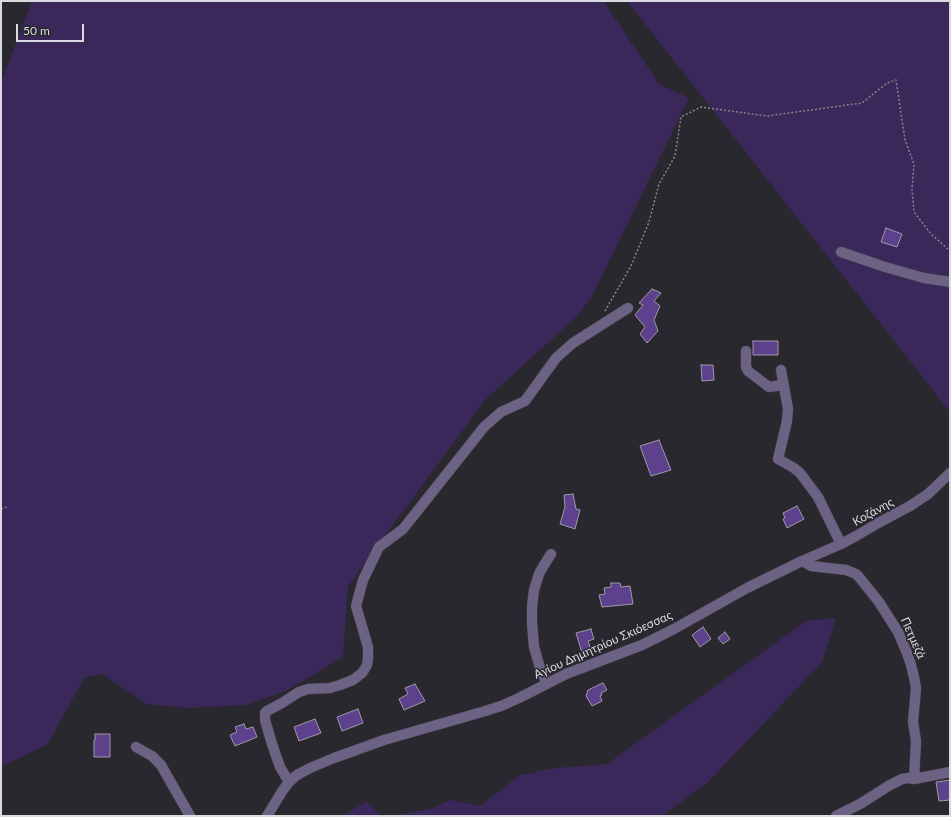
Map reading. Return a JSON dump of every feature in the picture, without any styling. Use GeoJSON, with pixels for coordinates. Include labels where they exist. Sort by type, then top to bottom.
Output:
{"type":"FeatureCollection","features":[{"type":"Feature","properties":{"kind":"street"},"geometry":{"type":"LineString","coordinates":[[841,252],[891,269],[924,278],[950,282]]}},
{"type":"Feature","properties":{"kind":"street"},"geometry":{"type":"LineString","coordinates":[[289,782],[280,766],[272,744],[265,720],[265,713],[299,692],[308,689],[330,688],[340,685],[353,680],[364,670],[367,665],[368,647],[356,606],[363,580],[379,547],[403,529],[484,427],[501,412],[525,401],[556,358],[573,343],[628,308]]}},
{"type":"Feature","properties":{"kind":"street"},"geometry":{"type":"LineString","coordinates":[[746,351],[746,367],[748,371],[769,386],[773,387],[783,385]]}},
{"type":"Feature","properties":{"kind":"street"},"geometry":{"type":"LineString","coordinates":[[781,370],[788,409],[787,421],[778,459],[800,473],[818,497],[841,544]]}},
{"type":"Feature","properties":{"kind":"street","name":"Κοζάνης"},"geometry":{"type":"LineString","coordinates":[[802,561],[841,544],[916,503],[950,473]]}},
{"type":"Feature","properties":{"kind":"street"},"geometry":{"type":"LineString","coordinates":[[547,684],[540,668],[534,646],[532,612],[534,590],[539,574],[551,554]]}},
{"type":"Feature","properties":{"kind":"street","name":"Αγίου Δημητρίου Σκιόεσσας"},"geometry":{"type":"LineString","coordinates":[[267,816],[289,782],[310,768],[384,740],[501,706],[570,672],[622,653],[658,637],[736,594],[802,561]]}},
{"type":"Feature","properties":{"kind":"street","name":"Πετμεζά"},"geometry":{"type":"LineString","coordinates":[[802,561],[811,566],[846,570],[856,574],[879,602],[898,632],[911,665],[916,688],[913,722],[916,741],[914,779]]}},
{"type":"Feature","properties":{"kind":"street"},"geometry":{"type":"LineString","coordinates":[[136,747],[152,756],[161,765],[190,816]]}},
{"type":"Feature","properties":{"kind":"street"},"geometry":{"type":"LineString","coordinates":[[836,816],[898,781],[908,778],[914,779],[950,772]]}},
{"type":"Feature","properties":{"kind":"path"},"geometry":{"type":"LineString","coordinates":[[604,313],[631,266],[649,222],[659,184],[675,156],[681,117],[701,107],[767,116],[862,103],[887,83],[896,80],[905,140],[914,164],[912,189],[914,212],[931,234],[950,251]]}},
{"type":"Feature","properties":{"kind":"path"},"geometry":{"type":"LineString","coordinates":[[1,509],[6,508]]}},
{"type":"Feature","properties":{"kind":"shaded area"},"geometry":{"type":"Polygon","coordinates":[[[32,1],[607,1],[606,5],[659,84],[689,98],[591,298],[575,318],[485,400],[348,586],[343,657],[286,691],[245,705],[188,708],[147,704],[102,674],[84,678],[48,744],[1,766],[1,83],[32,1]]]}},
{"type":"Feature","properties":{"kind":"shaded area"},"geometry":{"type":"Polygon","coordinates":[[[627,1],[950,1],[950,412],[627,1]]]}},
{"type":"Feature","properties":{"kind":"shaded area"},"geometry":{"type":"Polygon","coordinates":[[[836,618],[822,662],[708,782],[662,816],[392,816],[431,809],[450,800],[480,806],[520,775],[556,768],[607,764],[806,621],[836,618]]]}},
{"type":"Feature","properties":{"kind":"shaded area"},"geometry":{"type":"Polygon","coordinates":[[[366,802],[382,816],[342,816],[366,802]]]}},
{"type":"Feature","properties":{"kind":"building"},"geometry":{"type":"Polygon","coordinates":[[[886,228],[902,234],[897,247],[881,242],[886,228]]]}},
{"type":"Feature","properties":{"kind":"building"},"geometry":{"type":"Polygon","coordinates":[[[652,289],[661,293],[654,301],[660,306],[654,320],[658,331],[647,343],[640,334],[645,327],[635,315],[643,305],[639,303],[652,289]]]}},
{"type":"Feature","properties":{"kind":"building"},"geometry":{"type":"Polygon","coordinates":[[[753,341],[778,341],[778,355],[753,355],[753,341]]]}},
{"type":"Feature","properties":{"kind":"building"},"geometry":{"type":"Polygon","coordinates":[[[701,365],[713,365],[714,380],[702,381],[701,365]]]}},
{"type":"Feature","properties":{"kind":"building"},"geometry":{"type":"Polygon","coordinates":[[[659,440],[671,470],[651,476],[640,446],[659,440]]]}},
{"type":"Feature","properties":{"kind":"building"},"geometry":{"type":"Polygon","coordinates":[[[573,494],[576,509],[580,510],[575,529],[560,524],[565,507],[564,495],[573,494]]]}},
{"type":"Feature","properties":{"kind":"building"},"geometry":{"type":"Polygon","coordinates":[[[797,506],[804,519],[787,528],[783,519],[785,518],[783,513],[797,506]]]}},
{"type":"Feature","properties":{"kind":"building"},"geometry":{"type":"Polygon","coordinates":[[[611,583],[620,583],[621,587],[630,586],[633,604],[602,607],[599,595],[605,594],[604,588],[611,587],[611,583]]]}},
{"type":"Feature","properties":{"kind":"building"},"geometry":{"type":"Polygon","coordinates":[[[703,627],[711,639],[700,647],[692,635],[703,627]]]}},
{"type":"Feature","properties":{"kind":"building"},"geometry":{"type":"Polygon","coordinates":[[[591,629],[594,639],[588,641],[591,650],[582,653],[576,633],[591,629]]]}},
{"type":"Feature","properties":{"kind":"building"},"geometry":{"type":"Polygon","coordinates":[[[725,632],[730,639],[723,644],[718,638],[725,632]]]}},
{"type":"Feature","properties":{"kind":"building"},"geometry":{"type":"Polygon","coordinates":[[[603,683],[607,690],[601,693],[602,695],[600,696],[602,701],[592,706],[586,696],[588,690],[603,683]]]}},
{"type":"Feature","properties":{"kind":"building"},"geometry":{"type":"Polygon","coordinates":[[[415,684],[425,701],[404,710],[399,699],[408,694],[405,688],[415,684]]]}},
{"type":"Feature","properties":{"kind":"building"},"geometry":{"type":"Polygon","coordinates":[[[358,709],[363,723],[342,731],[337,717],[358,709]]]}},
{"type":"Feature","properties":{"kind":"building"},"geometry":{"type":"Polygon","coordinates":[[[315,719],[321,733],[299,741],[294,727],[315,719]]]}},
{"type":"Feature","properties":{"kind":"building"},"geometry":{"type":"Polygon","coordinates":[[[244,724],[246,729],[253,727],[257,737],[235,746],[230,735],[237,732],[235,727],[244,724]]]}},
{"type":"Feature","properties":{"kind":"building"},"geometry":{"type":"Polygon","coordinates":[[[95,734],[110,734],[110,757],[94,757],[95,734]]]}},
{"type":"Feature","properties":{"kind":"building"},"geometry":{"type":"Polygon","coordinates":[[[950,780],[950,800],[939,801],[936,782],[950,780]]]}}]}
